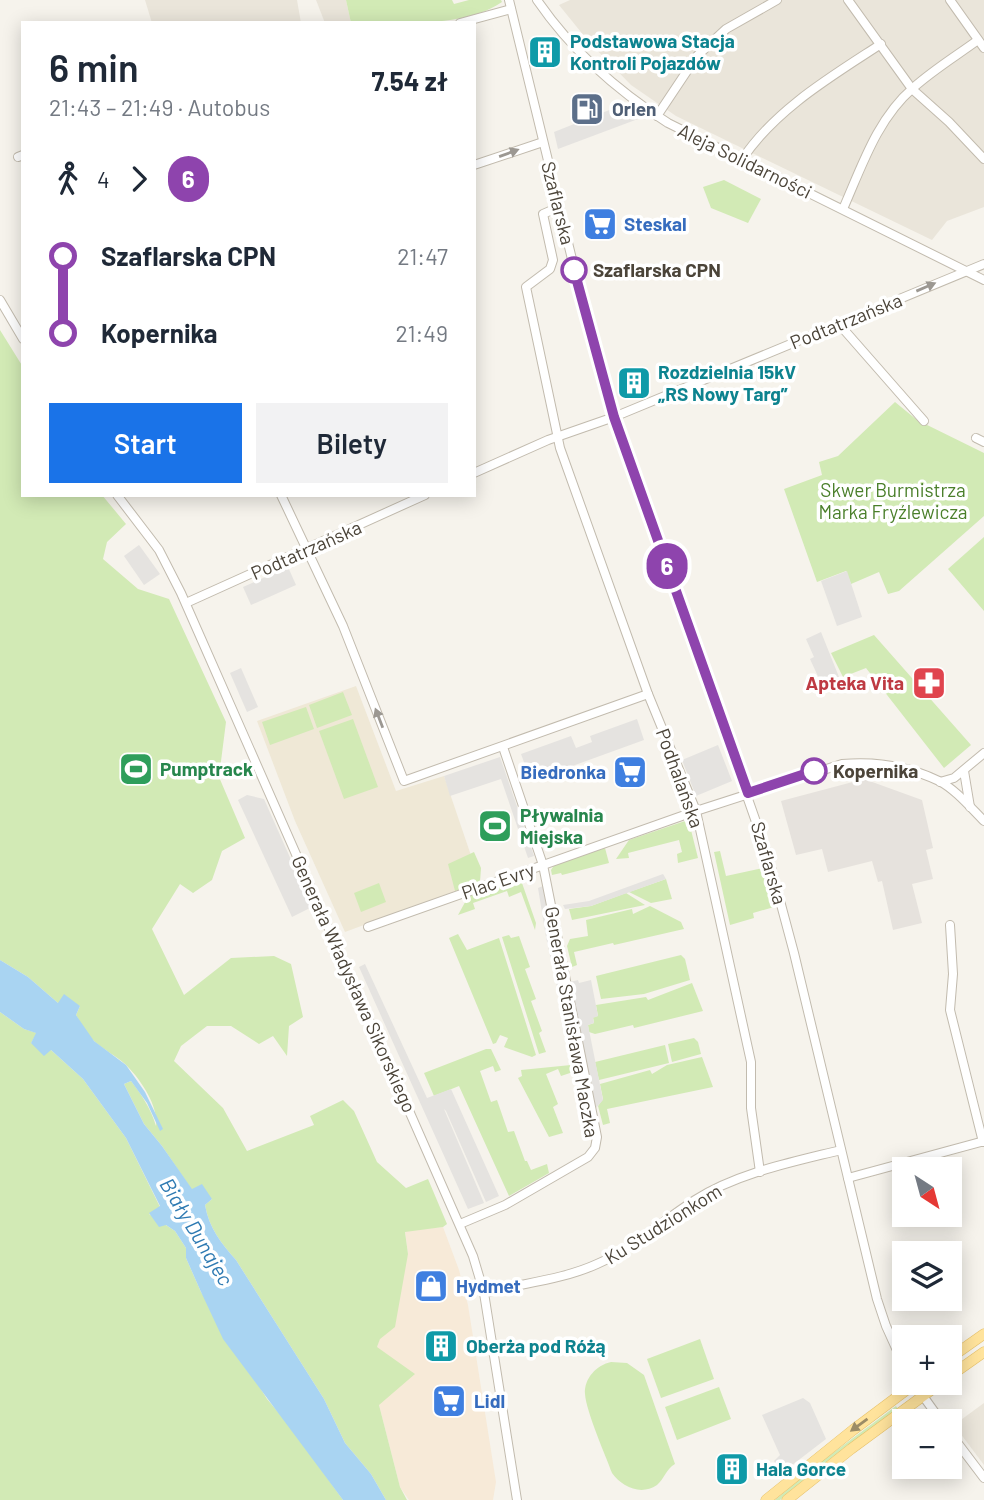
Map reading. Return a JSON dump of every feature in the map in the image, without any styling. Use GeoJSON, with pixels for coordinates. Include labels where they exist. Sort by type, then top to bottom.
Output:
{"type":"FeatureCollection","features":[{"type":"Feature","properties":{"kind":"main road"},"geometry":{"type":"LineString","coordinates":[[962,1350],[984,1334]]}},
{"type":"Feature","properties":{"kind":"main road"},"geometry":{"type":"LineString","coordinates":[[962,1368],[984,1352]]}},
{"type":"Feature","properties":{"kind":"main road"},"geometry":{"type":"LineString","coordinates":[[766,1500],[899,1395]]}},
{"type":"Feature","properties":{"kind":"main road"},"geometry":{"type":"LineString","coordinates":[[787,1500],[923,1396]]}},
{"type":"Feature","properties":{"kind":"street","name":"Aleja Solidarności"},"geometry":{"type":"LineString","coordinates":[[537,0],[593,66],[657,116],[741,161],[844,209],[984,280]]}},
{"type":"Feature","properties":{"kind":"street"},"geometry":{"type":"LineString","coordinates":[[657,116],[697,56],[726,29],[777,0]]}},
{"type":"Feature","properties":{"kind":"street"},"geometry":{"type":"LineString","coordinates":[[848,0],[912,89],[949,122],[984,159]]}},
{"type":"Feature","properties":{"kind":"street"},"geometry":{"type":"LineString","coordinates":[[950,0],[984,48]]}},
{"type":"Feature","properties":{"kind":"street"},"geometry":{"type":"LineString","coordinates":[[465,21],[510,4]]}},
{"type":"Feature","properties":{"kind":"street","name":"Szaflarska"},"geometry":{"type":"LineString","coordinates":[[510,4],[588,325],[614,417],[748,793],[783,910],[877,1299],[892,1339]]}},
{"type":"Feature","properties":{"kind":"street"},"geometry":{"type":"LineString","coordinates":[[844,209],[872,140],[912,89],[978,40]]}},
{"type":"Feature","properties":{"kind":"street"},"geometry":{"type":"LineString","coordinates":[[741,161],[748,150],[783,114],[818,86],[881,44]]}},
{"type":"Feature","properties":{"kind":"street"},"geometry":{"type":"LineString","coordinates":[[476,164],[543,142]]}},
{"type":"Feature","properties":{"kind":"street","name":"Podhalańska"},"geometry":{"type":"LineString","coordinates":[[559,207],[543,214],[553,260],[550,269],[526,287],[557,437],[648,695],[696,811],[751,1062],[751,1108],[760,1172]]}},
{"type":"Feature","properties":{"kind":"street","name":"Podtatrzańska"},"geometry":{"type":"LineString","coordinates":[[476,472],[984,264]]}},
{"type":"Feature","properties":{"kind":"street"},"geometry":{"type":"LineString","coordinates":[[0,300],[21,336]]}},
{"type":"Feature","properties":{"kind":"street"},"geometry":{"type":"LineString","coordinates":[[839,324],[924,421]]}},
{"type":"Feature","properties":{"kind":"street","name":"Generała Władysława Sikorskiego"},"geometry":{"type":"LineString","coordinates":[[118,497],[159,551],[186,603],[460,1224],[484,1293],[517,1500]]}},
{"type":"Feature","properties":{"kind":"street"},"geometry":{"type":"LineString","coordinates":[[282,497],[344,626],[404,781],[648,695]]}},
{"type":"Feature","properties":{"kind":"street","name":"Podtatrzańska"},"geometry":{"type":"LineString","coordinates":[[186,603],[421,497]]}},
{"type":"Feature","properties":{"kind":"street","name":"Generała Stanisława Maczka"},"geometry":{"type":"LineString","coordinates":[[460,1224],[505,1205],[588,1157],[595,1148],[597,1137],[543,865],[503,747]]}},
{"type":"Feature","properties":{"kind":"street"},"geometry":{"type":"LineString","coordinates":[[940,782],[954,778],[984,753]]}},
{"type":"Feature","properties":{"kind":"street","name":"Plac Evry"},"geometry":{"type":"LineString","coordinates":[[368,927],[826,767],[867,762],[893,765],[940,782],[984,821]]}},
{"type":"Feature","properties":{"kind":"street"},"geometry":{"type":"LineString","coordinates":[[964,771],[971,807]]}},
{"type":"Feature","properties":{"kind":"street"},"geometry":{"type":"LineString","coordinates":[[848,1178],[983,1141],[950,1010],[953,974],[950,925]]}},
{"type":"Feature","properties":{"kind":"street","name":"Ku Studzionkom"},"geometry":{"type":"LineString","coordinates":[[484,1293],[571,1274],[597,1264],[634,1244],[696,1199],[718,1188],[760,1172],[841,1150]]}},
{"type":"Feature","properties":{"kind":"street"},"geometry":{"type":"LineString","coordinates":[[923,1396],[932,1409]]}},
{"type":"Feature","properties":{"kind":"street"},"geometry":{"type":"LineString","coordinates":[[962,1449],[984,1478]]}},
{"type":"Feature","properties":{"kind":"shaded area"},"geometry":{"type":"Polygon","coordinates":[[[145,0],[297,0],[301,21],[151,21],[145,0]]]}},
{"type":"Feature","properties":{"kind":"shaded area"},"geometry":{"type":"Polygon","coordinates":[[[316,0],[346,0],[351,21],[324,21],[316,0]]]}},
{"type":"Feature","properties":{"kind":"shaded area"},"geometry":{"type":"Polygon","coordinates":[[[570,0],[984,0],[984,207],[947,221],[932,240],[676,116],[631,85],[589,42],[559,5],[570,0]]]}},
{"type":"Feature","properties":{"kind":"shaded area"},"geometry":{"type":"Polygon","coordinates":[[[622,105],[638,119],[558,149],[554,132],[622,105]]]}},
{"type":"Feature","properties":{"kind":"shaded area"},"geometry":{"type":"Polygon","coordinates":[[[139,545],[160,574],[144,585],[124,556],[139,545]]]}},
{"type":"Feature","properties":{"kind":"shaded area"},"geometry":{"type":"Polygon","coordinates":[[[288,567],[296,585],[251,605],[243,587],[288,567]]]}},
{"type":"Feature","properties":{"kind":"shaded area"},"geometry":{"type":"Polygon","coordinates":[[[847,571],[862,617],[837,626],[821,581],[847,571]]]}},
{"type":"Feature","properties":{"kind":"shaded area"},"geometry":{"type":"Polygon","coordinates":[[[821,632],[839,677],[822,685],[810,659],[814,657],[806,639],[821,632]]]}},
{"type":"Feature","properties":{"kind":"shaded area"},"geometry":{"type":"Polygon","coordinates":[[[241,668],[258,707],[247,712],[230,673],[241,668]]]}},
{"type":"Feature","properties":{"kind":"shaded area"},"geometry":{"type":"Polygon","coordinates":[[[356,686],[396,791],[444,776],[480,882],[345,932],[295,821],[257,721],[356,686]]]}},
{"type":"Feature","properties":{"kind":"shaded area"},"geometry":{"type":"Polygon","coordinates":[[[637,719],[644,740],[531,781],[521,754],[571,736],[576,748],[592,742],[590,736],[637,719]]]}},
{"type":"Feature","properties":{"kind":"shaded area"},"geometry":{"type":"Polygon","coordinates":[[[718,745],[732,781],[696,796],[682,760],[718,745]]]}},
{"type":"Feature","properties":{"kind":"shaded area"},"geometry":{"type":"Polygon","coordinates":[[[500,757],[534,856],[528,858],[501,779],[450,796],[444,776],[500,757]]]}},
{"type":"Feature","properties":{"kind":"shaded area"},"geometry":{"type":"Polygon","coordinates":[[[864,779],[922,800],[933,848],[926,850],[933,879],[912,884],[922,923],[893,930],[882,881],[878,882],[872,861],[828,872],[822,849],[796,855],[781,801],[864,779]]]}},
{"type":"Feature","properties":{"kind":"shaded area"},"geometry":{"type":"Polygon","coordinates":[[[247,795],[264,799],[312,907],[292,917],[238,800],[247,795]]]}},
{"type":"Feature","properties":{"kind":"shaded area"},"geometry":{"type":"Polygon","coordinates":[[[663,874],[666,879],[591,906],[565,909],[563,905],[589,901],[663,874]]]}},
{"type":"Feature","properties":{"kind":"shaded area"},"geometry":{"type":"Polygon","coordinates":[[[543,886],[591,1121],[591,1133],[585,1132],[581,1096],[546,937],[538,888],[543,886]]]}},
{"type":"Feature","properties":{"kind":"shaded area"},"geometry":{"type":"Polygon","coordinates":[[[365,964],[427,1098],[451,1089],[499,1196],[486,1202],[444,1109],[484,1203],[468,1209],[359,967],[365,964]]]}},
{"type":"Feature","properties":{"kind":"shaded area"},"geometry":{"type":"Polygon","coordinates":[[[578,980],[579,983],[591,980],[598,1016],[593,1018],[594,1023],[588,1025],[603,1100],[596,1108],[570,982],[578,980]]]}},
{"type":"Feature","properties":{"kind":"shaded area"},"geometry":{"type":"Polygon","coordinates":[[[443,1227],[459,1270],[468,1305],[496,1482],[493,1500],[409,1500],[400,1487],[379,1405],[377,1347],[408,1254],[405,1231],[443,1227]]]}},
{"type":"Feature","properties":{"kind":"shaded area"},"geometry":{"type":"Polygon","coordinates":[[[803,1398],[810,1403],[826,1439],[783,1472],[774,1461],[780,1455],[762,1415],[803,1398]]]}},
{"type":"Feature","properties":{"kind":"shaded area"},"geometry":{"type":"Polygon","coordinates":[[[984,1403],[984,1465],[962,1436],[962,1419],[984,1403]]]}},
{"type":"Feature","properties":{"kind":"green space"},"geometry":{"type":"Polygon","coordinates":[[[346,0],[452,0],[454,4],[469,0],[502,2],[487,10],[450,20],[351,21],[346,0]]]}},
{"type":"Feature","properties":{"kind":"green space"},"geometry":{"type":"Polygon","coordinates":[[[724,180],[761,199],[748,223],[711,208],[703,187],[724,180]]]}},
{"type":"Feature","properties":{"kind":"green space"},"geometry":{"type":"Polygon","coordinates":[[[0,330],[21,364],[21,497],[104,497],[126,524],[107,542],[103,559],[138,589],[169,599],[226,722],[219,777],[245,838],[222,851],[212,880],[193,893],[180,884],[152,929],[184,995],[231,958],[274,956],[291,964],[303,1017],[289,1026],[287,1056],[273,1036],[259,1044],[231,1026],[207,1026],[181,1046],[174,1061],[223,1108],[247,1151],[314,1125],[310,1116],[343,1100],[354,1111],[377,1162],[406,1188],[428,1179],[447,1224],[443,1227],[405,1232],[408,1254],[395,1327],[380,1339],[377,1347],[415,1374],[379,1405],[400,1487],[407,1500],[386,1500],[371,1474],[345,1443],[324,1399],[213,1228],[205,1205],[212,1199],[192,1190],[144,1124],[124,1084],[131,1081],[135,1086],[149,1108],[156,1126],[151,1101],[136,1076],[84,1029],[76,1015],[80,1006],[58,1003],[28,977],[0,960],[0,330]]]}},
{"type":"Feature","properties":{"kind":"green space","name":"Skwer Burmistrza Marka Fryźlewicza"},"geometry":{"type":"Polygon","coordinates":[[[895,402],[917,420],[984,453],[984,516],[899,591],[888,594],[879,572],[851,584],[846,571],[817,582],[784,489],[822,475],[819,462],[838,456],[895,402]]]}},
{"type":"Feature","properties":{"kind":"green space"},"geometry":{"type":"Polygon","coordinates":[[[984,537],[984,611],[948,569],[984,537]]]}},
{"type":"Feature","properties":{"kind":"green space"},"geometry":{"type":"Polygon","coordinates":[[[874,635],[971,745],[944,768],[866,668],[843,677],[831,653],[874,635]]]}},
{"type":"Feature","properties":{"kind":"green space"},"geometry":{"type":"Polygon","coordinates":[[[343,692],[352,715],[317,728],[309,705],[343,692]]]}},
{"type":"Feature","properties":{"kind":"green space"},"geometry":{"type":"Polygon","coordinates":[[[306,707],[314,729],[270,745],[262,722],[306,707]]]}},
{"type":"Feature","properties":{"kind":"green space"},"geometry":{"type":"Polygon","coordinates":[[[353,719],[378,787],[344,799],[319,731],[353,719]]]}},
{"type":"Feature","properties":{"kind":"green space"},"geometry":{"type":"Polygon","coordinates":[[[685,821],[689,822],[698,858],[678,863],[677,854],[682,852],[679,840],[628,853],[629,858],[616,859],[629,840],[685,821]]]}},
{"type":"Feature","properties":{"kind":"green space"},"geometry":{"type":"Polygon","coordinates":[[[605,848],[609,863],[552,875],[551,870],[555,864],[605,848]]]}},
{"type":"Feature","properties":{"kind":"green space"},"geometry":{"type":"Polygon","coordinates":[[[720,851],[726,876],[763,868],[774,907],[753,913],[754,918],[730,925],[714,852],[720,851]]]}},
{"type":"Feature","properties":{"kind":"green space"},"geometry":{"type":"Polygon","coordinates":[[[474,852],[481,868],[480,882],[455,891],[448,864],[474,852]]]}},
{"type":"Feature","properties":{"kind":"green space"},"geometry":{"type":"Polygon","coordinates":[[[666,879],[672,899],[651,903],[629,892],[666,879]]]}},
{"type":"Feature","properties":{"kind":"green space"},"geometry":{"type":"Polygon","coordinates":[[[379,883],[386,902],[361,912],[354,893],[379,883]]]}},
{"type":"Feature","properties":{"kind":"green space"},"geometry":{"type":"Polygon","coordinates":[[[502,883],[504,889],[522,883],[536,923],[535,930],[521,892],[509,897],[507,891],[473,903],[475,909],[458,915],[469,895],[502,883]]]}},
{"type":"Feature","properties":{"kind":"green space"},"geometry":{"type":"Polygon","coordinates":[[[626,893],[645,905],[572,920],[569,909],[591,906],[626,893]]]}},
{"type":"Feature","properties":{"kind":"green space"},"geometry":{"type":"Polygon","coordinates":[[[650,906],[681,922],[684,929],[574,952],[577,965],[572,967],[567,946],[570,939],[588,936],[586,920],[632,909],[633,914],[650,906]]]}},
{"type":"Feature","properties":{"kind":"green space"},"geometry":{"type":"Polygon","coordinates":[[[458,934],[467,950],[499,938],[536,1055],[532,1057],[504,1047],[508,1038],[500,1035],[493,1044],[449,938],[458,934]]]}},
{"type":"Feature","properties":{"kind":"green space"},"geometry":{"type":"Polygon","coordinates":[[[509,935],[511,938],[519,936],[530,967],[525,969],[536,999],[531,1001],[546,1052],[539,1054],[502,937],[509,935]]]}},
{"type":"Feature","properties":{"kind":"green space"},"geometry":{"type":"Polygon","coordinates":[[[681,955],[685,959],[690,980],[644,994],[601,999],[596,976],[681,955]]]}},
{"type":"Feature","properties":{"kind":"green space"},"geometry":{"type":"Polygon","coordinates":[[[692,983],[703,1011],[634,1028],[633,1025],[595,1034],[589,1032],[588,1025],[594,1023],[593,1017],[598,1016],[596,1005],[646,997],[648,1000],[692,983]]]}},
{"type":"Feature","properties":{"kind":"green space"},"geometry":{"type":"Polygon","coordinates":[[[0,1012],[24,1029],[37,1033],[31,1043],[51,1050],[83,1079],[126,1138],[160,1207],[149,1214],[175,1231],[186,1248],[186,1258],[201,1292],[267,1399],[343,1500],[0,1500],[0,1012]]]}},
{"type":"Feature","properties":{"kind":"green space"},"geometry":{"type":"Polygon","coordinates":[[[694,1038],[701,1054],[672,1062],[668,1044],[694,1038]]]}},
{"type":"Feature","properties":{"kind":"green space"},"geometry":{"type":"Polygon","coordinates":[[[665,1045],[669,1063],[599,1080],[595,1062],[665,1045]]]}},
{"type":"Feature","properties":{"kind":"green space"},"geometry":{"type":"Polygon","coordinates":[[[491,1049],[501,1070],[495,1072],[493,1066],[480,1071],[491,1102],[497,1100],[508,1132],[514,1131],[531,1170],[547,1164],[549,1173],[509,1196],[459,1086],[434,1096],[424,1073],[491,1049]]]}},
{"type":"Feature","properties":{"kind":"green space"},"geometry":{"type":"Polygon","coordinates":[[[702,1057],[713,1087],[607,1109],[610,1123],[603,1125],[598,1106],[603,1099],[600,1084],[650,1070],[652,1074],[667,1065],[702,1057]]]}},
{"type":"Feature","properties":{"kind":"green space"},"geometry":{"type":"Polygon","coordinates":[[[571,1065],[573,1072],[561,1076],[558,1069],[546,1074],[558,1104],[553,1107],[563,1133],[549,1137],[518,1078],[522,1076],[521,1070],[571,1065]]]}},
{"type":"Feature","properties":{"kind":"green space"},"geometry":{"type":"Polygon","coordinates":[[[700,1339],[714,1379],[661,1398],[647,1359],[700,1339]]]}},
{"type":"Feature","properties":{"kind":"green space"},"geometry":{"type":"Polygon","coordinates":[[[611,1362],[627,1363],[644,1375],[675,1464],[657,1485],[645,1490],[626,1486],[612,1473],[589,1411],[585,1388],[589,1378],[596,1369],[611,1362]]]}},
{"type":"Feature","properties":{"kind":"green space"},"geometry":{"type":"Polygon","coordinates":[[[719,1387],[731,1419],[677,1440],[665,1407],[719,1387]]]}},
{"type":"Feature","properties":{"kind":"green space"},"geometry":{"type":"Polygon","coordinates":[[[896,1406],[898,1409],[892,1409],[892,1414],[780,1500],[775,1500],[814,1467],[896,1406]]]}},
{"type":"Feature","properties":{"kind":"water","name":"Biały Dunajec"},"geometry":{"type":"Polygon","coordinates":[[[0,960],[28,977],[58,1003],[64,994],[80,1006],[76,1015],[94,1041],[126,1065],[145,1092],[163,1129],[160,1131],[147,1103],[131,1081],[124,1084],[144,1124],[192,1189],[202,1184],[212,1199],[205,1205],[216,1235],[236,1260],[324,1399],[345,1443],[371,1474],[386,1500],[343,1500],[223,1339],[186,1258],[186,1248],[175,1231],[166,1225],[159,1227],[149,1213],[160,1206],[126,1138],[83,1079],[51,1050],[44,1056],[31,1043],[36,1033],[24,1029],[0,1012],[0,960]]]}},
{"type":"Feature","properties":{"kind":"bus line","name":"6"},"geometry":{"type":"LineString","coordinates":[[574,270],[614,417],[748,793],[814,771]]}},
{"type":"Feature","properties":{"kind":"place","name":"Podstawowa Stacja Kontroli Pojazdów"},"geometry":{"type":"Point","coordinates":[545,52]}},
{"type":"Feature","properties":{"kind":"place","name":"Orlen"},"geometry":{"type":"Point","coordinates":[587,109]}},
{"type":"Feature","properties":{"kind":"place","name":"Steskal"},"geometry":{"type":"Point","coordinates":[600,224]}},
{"type":"Feature","properties":{"kind":"place","name":"Szaflarska CPN"},"geometry":{"type":"Point","coordinates":[574,270]}},
{"type":"Feature","properties":{"kind":"place","name":"Rozdzielnia 15kV „RS Nowy Targ”"},"geometry":{"type":"Point","coordinates":[634,383]}},
{"type":"Feature","properties":{"kind":"place","name":"Apteka Vita"},"geometry":{"type":"Point","coordinates":[929,683]}},
{"type":"Feature","properties":{"kind":"place","name":"Pumptrack"},"geometry":{"type":"Point","coordinates":[136,769]}},
{"type":"Feature","properties":{"kind":"place","name":"Kopernika"},"geometry":{"type":"Point","coordinates":[814,771]}},
{"type":"Feature","properties":{"kind":"place","name":"Biedronka"},"geometry":{"type":"Point","coordinates":[630,772]}},
{"type":"Feature","properties":{"kind":"place","name":"Pływalnia Miejska"},"geometry":{"type":"Point","coordinates":[495,826]}},
{"type":"Feature","properties":{"kind":"place","name":"Hydmet"},"geometry":{"type":"Point","coordinates":[431,1286]}},
{"type":"Feature","properties":{"kind":"place","name":"Oberża pod Różą"},"geometry":{"type":"Point","coordinates":[441,1346]}},
{"type":"Feature","properties":{"kind":"place","name":"Lidl"},"geometry":{"type":"Point","coordinates":[449,1401]}},
{"type":"Feature","properties":{"kind":"place","name":"Hala Gorce"},"geometry":{"type":"Point","coordinates":[732,1469]}}]}
